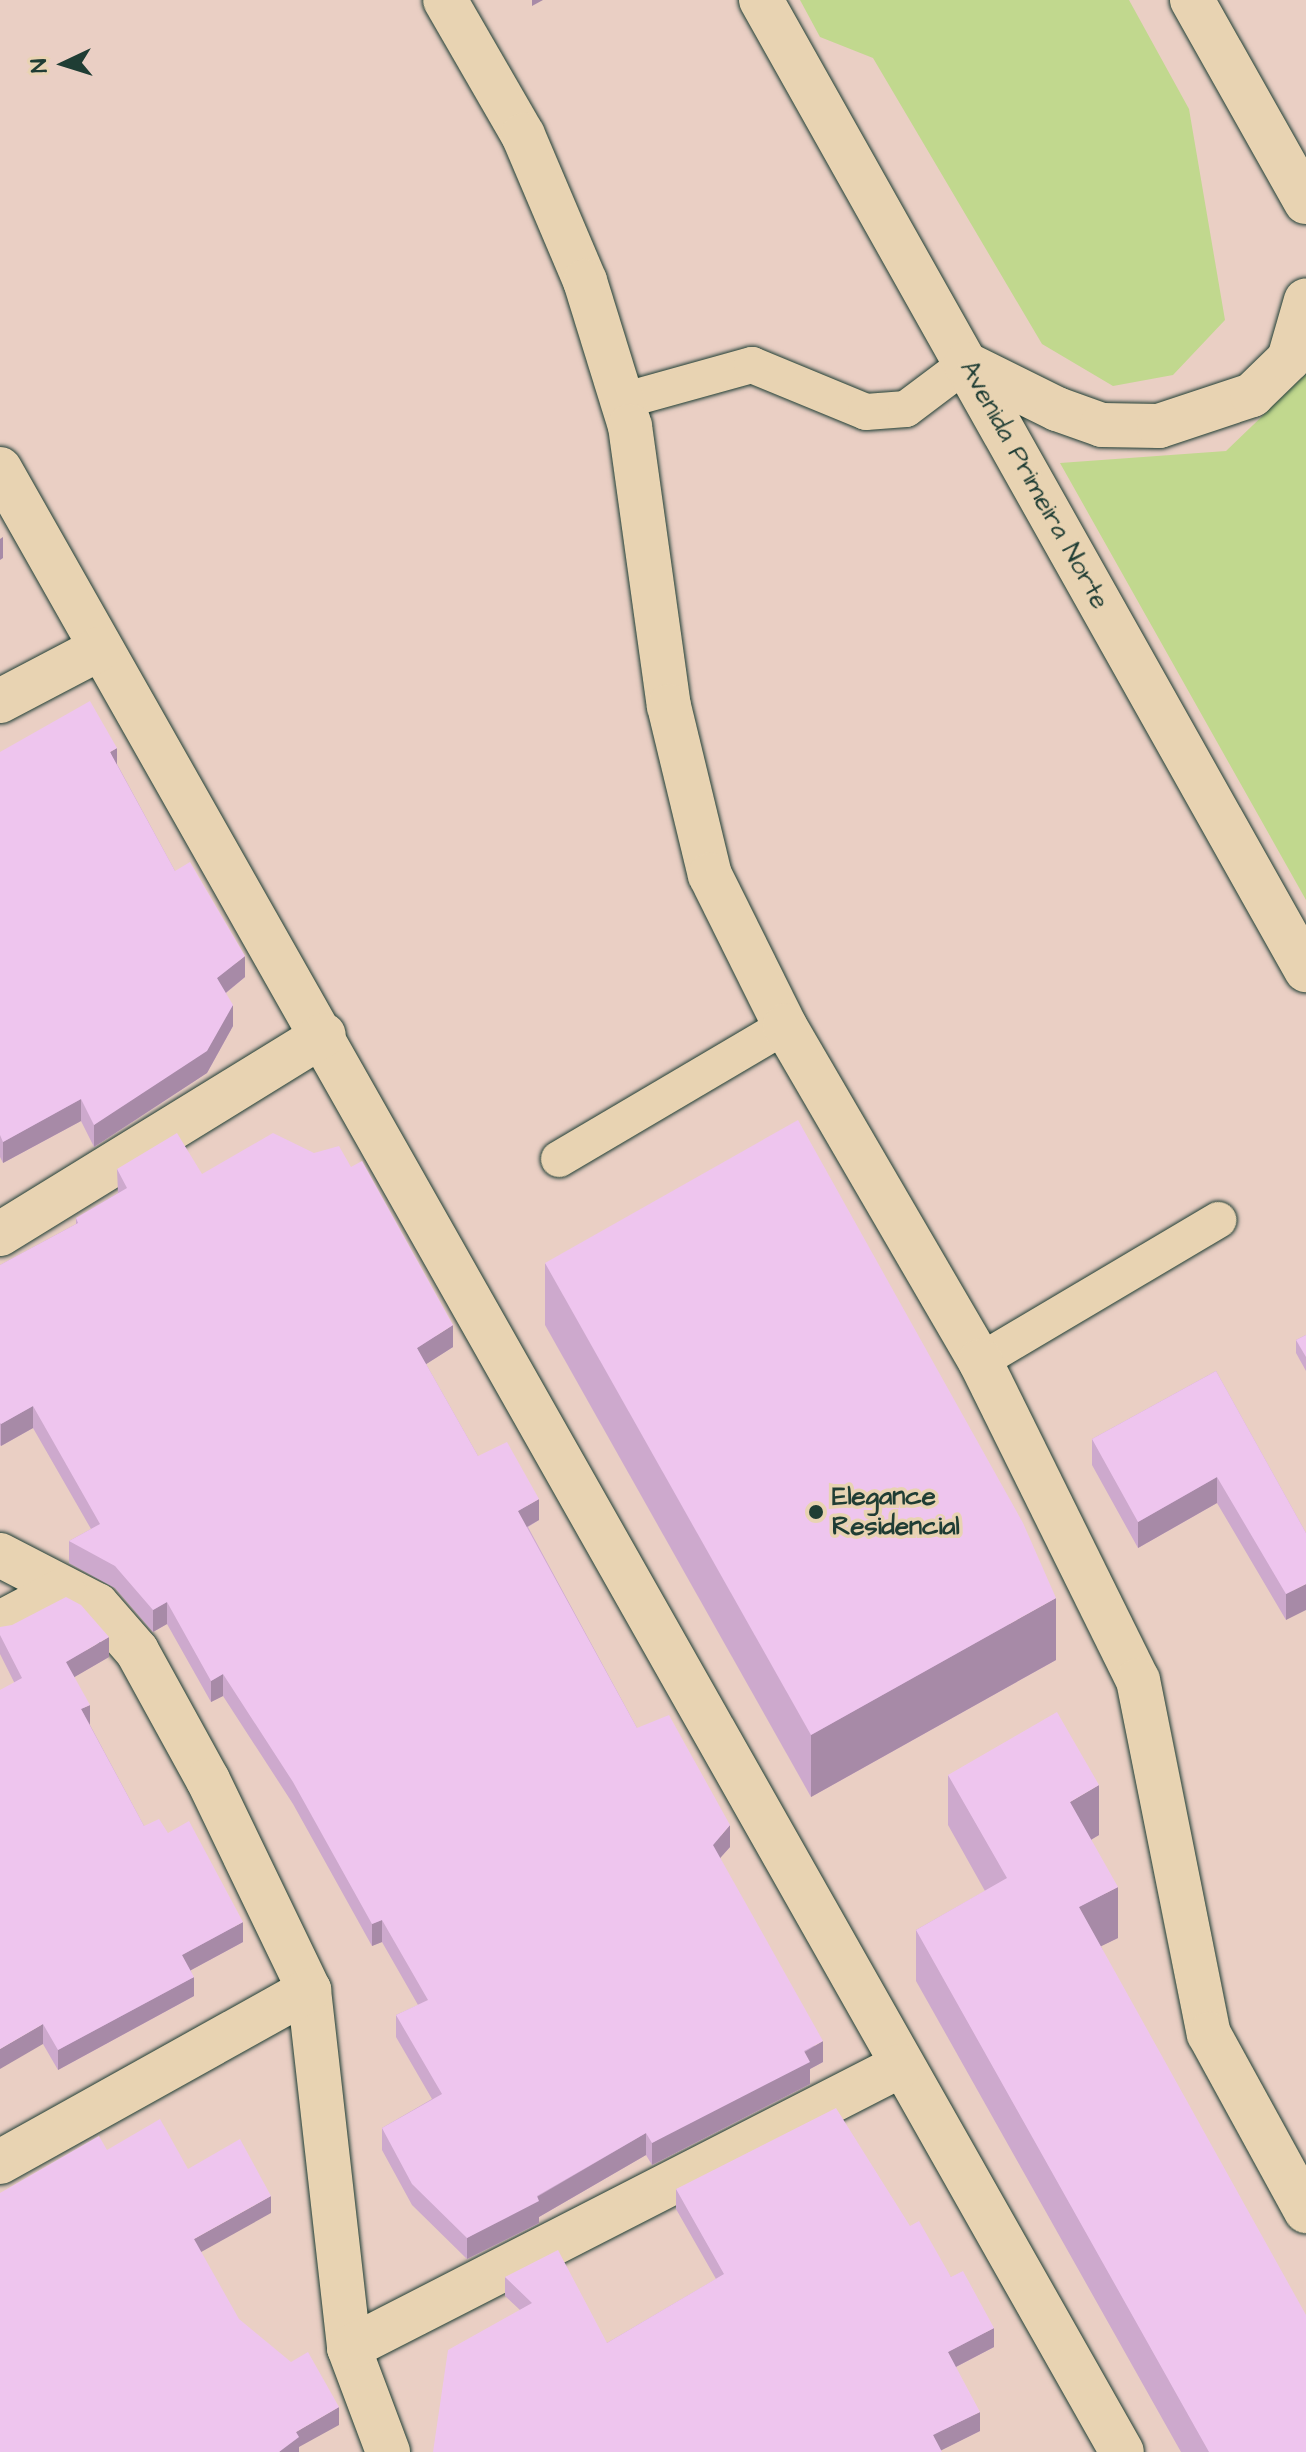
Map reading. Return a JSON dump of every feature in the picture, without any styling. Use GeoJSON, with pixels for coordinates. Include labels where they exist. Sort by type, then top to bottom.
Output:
{"type":"FeatureCollection","features":[{"type":"Feature","properties":{"kind":"street"},"geometry":{"type":"LineString","coordinates":[[445,0],[523,135],[585,281],[622,401],[654,575],[669,706],[710,875],[785,1026],[980,1361],[1138,1680],[1209,2034],[1306,2211]]}},
{"type":"Feature","properties":{"kind":"street","name":"Avenida Primeira Norte"},"geometry":{"type":"LineString","coordinates":[[761,0],[1306,970]]}},
{"type":"Feature","properties":{"kind":"street"},"geometry":{"type":"LineString","coordinates":[[1192,0],[1306,202]]}},
{"type":"Feature","properties":{"kind":"street"},"geometry":{"type":"LineString","coordinates":[[966,364],[1057,409],[1102,425],[1159,426],[1252,395],[1289,359],[1306,300]]}},
{"type":"Feature","properties":{"kind":"street"},"geometry":{"type":"LineString","coordinates":[[0,469],[99,649],[324,1035],[1118,2451]]}},
{"type":"Feature","properties":{"kind":"street"},"geometry":{"type":"LineString","coordinates":[[0,701],[99,649]]}},
{"type":"Feature","properties":{"kind":"street"},"geometry":{"type":"LineString","coordinates":[[0,1234],[324,1035]]}},
{"type":"Feature","properties":{"kind":"street"},"geometry":{"type":"LineString","coordinates":[[0,1555],[97,1605],[137,1651],[208,1780],[309,1990],[349,2348],[388,2452]]}},
{"type":"Feature","properties":{"kind":"street"},"geometry":{"type":"LineString","coordinates":[[0,1623],[63,1590]]}},
{"type":"Feature","properties":{"kind":"street"},"geometry":{"type":"LineString","coordinates":[[0,2162],[309,1990]]}},
{"type":"Feature","properties":{"kind":"street"},"geometry":{"type":"LineString","coordinates":[[349,2348],[900,2066]]}},
{"type":"Feature","properties":{"kind":"lane"},"geometry":{"type":"LineString","coordinates":[[622,401],[752,365],[866,412],[906,409],[966,364]]}},
{"type":"Feature","properties":{"kind":"lane"},"geometry":{"type":"LineString","coordinates":[[559,1159],[785,1026]]}},
{"type":"Feature","properties":{"kind":"lane"},"geometry":{"type":"LineString","coordinates":[[980,1361],[1218,1220]]}},
{"type":"Feature","properties":{"kind":"green space"},"geometry":{"type":"Polygon","coordinates":[[[800,0],[1129,0],[1189,109],[1225,320],[1173,375],[1113,386],[1042,344],[873,58],[820,37],[800,0]]]}},
{"type":"Feature","properties":{"kind":"green space"},"geometry":{"type":"Polygon","coordinates":[[[1306,374],[1306,900],[1060,463],[1226,451],[1306,374]]]}},
{"type":"Feature","properties":{"kind":"building"},"geometry":{"type":"Polygon","coordinates":[[[90,701],[117,748],[110,752],[175,871],[190,862],[245,956],[217,978],[233,1005],[207,1051],[94,1125],[81,1099],[3,1142],[0,1135],[0,752],[90,701]]]}},
{"type":"Feature","properties":{"kind":"building","name":"Elegance Residencial"},"geometry":{"type":"Polygon","coordinates":[[[798,1120],[1023,1523],[1056,1598],[811,1735],[545,1263],[798,1120]]]}},
{"type":"Feature","properties":{"kind":"building"},"geometry":{"type":"Polygon","coordinates":[[[177,1133],[202,1174],[273,1133],[314,1153],[339,1146],[351,1167],[362,1161],[453,1325],[417,1348],[478,1456],[507,1442],[539,1499],[518,1511],[637,1728],[669,1715],[730,1825],[713,1845],[823,2041],[804,2051],[810,2062],[652,2143],[646,2133],[537,2196],[539,2201],[467,2238],[412,2184],[382,2128],[442,2094],[396,2015],[428,2000],[382,1920],[372,1924],[293,1782],[223,1674],[211,1681],[167,1602],[153,1610],[115,1566],[69,1541],[100,1524],[33,1406],[0,1423],[0,1265],[78,1223],[76,1218],[127,1188],[117,1169],[177,1133]]]}},
{"type":"Feature","properties":{"kind":"building"},"geometry":{"type":"Polygon","coordinates":[[[1306,1335],[1306,1357],[1296,1340],[1306,1335]]]}},
{"type":"Feature","properties":{"kind":"building"},"geometry":{"type":"Polygon","coordinates":[[[1216,1371],[1306,1533],[1306,1584],[1286,1594],[1217,1477],[1138,1522],[1092,1439],[1216,1371]]]}},
{"type":"Feature","properties":{"kind":"building"},"geometry":{"type":"Polygon","coordinates":[[[66,1597],[81,1605],[109,1637],[66,1662],[90,1705],[81,1709],[144,1826],[159,1819],[168,1833],[189,1821],[243,1922],[182,1955],[194,1977],[58,2050],[43,2024],[0,2049],[0,1690],[22,1678],[0,1635],[0,1627],[12,1625],[66,1597]]]}},
{"type":"Feature","properties":{"kind":"building"},"geometry":{"type":"Polygon","coordinates":[[[1057,1712],[1099,1785],[1070,1802],[1118,1887],[1079,1907],[1306,2315],[1306,2452],[1209,2452],[916,1930],[1007,1878],[948,1775],[1057,1712]]]}},
{"type":"Feature","properties":{"kind":"building"},"geometry":{"type":"Polygon","coordinates":[[[836,2108],[910,2226],[919,2221],[951,2277],[963,2271],[994,2328],[948,2352],[980,2412],[933,2435],[942,2452],[433,2452],[448,2350],[532,2303],[505,2277],[558,2250],[607,2343],[724,2274],[676,2189],[836,2108]]]}},
{"type":"Feature","properties":{"kind":"building"},"geometry":{"type":"Polygon","coordinates":[[[160,2119],[188,2169],[240,2139],[271,2196],[194,2239],[239,2319],[291,2362],[308,2352],[339,2407],[296,2432],[299,2437],[279,2452],[0,2452],[0,2193],[99,2136],[107,2150],[160,2119]]]}},
{"type":"Feature","properties":{"kind":"place","name":"Elegance Residencial"},"geometry":{"type":"Point","coordinates":[816,1512]}}]}
